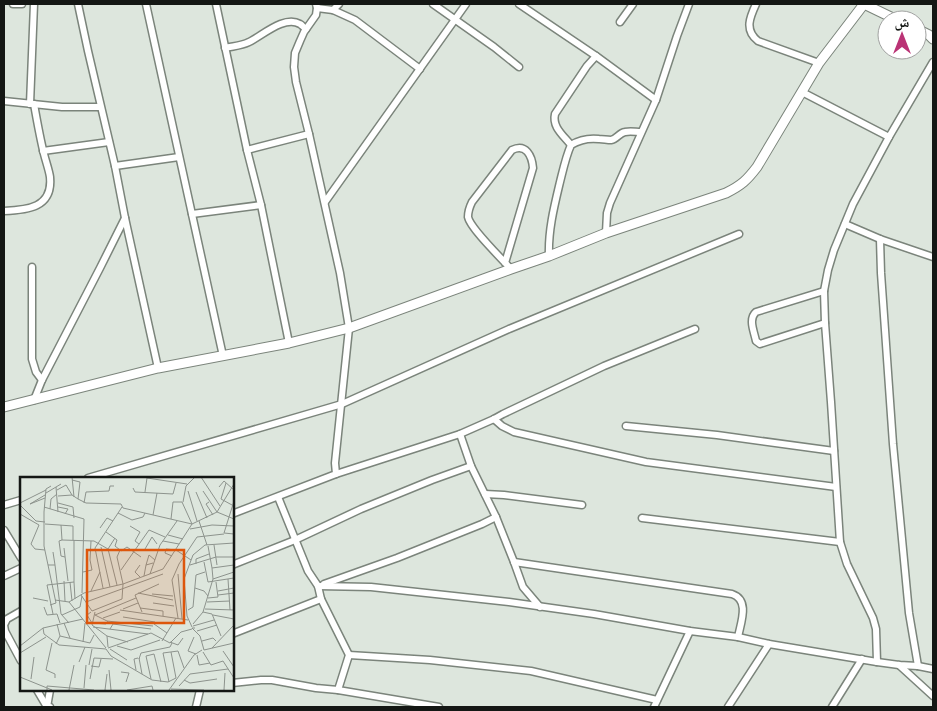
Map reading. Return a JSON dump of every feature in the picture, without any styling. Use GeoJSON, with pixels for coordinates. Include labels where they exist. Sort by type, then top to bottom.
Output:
{"type":"FeatureCollection","features":[{"type":"Feature","properties":{"kind":"street"},"geometry":{"type":"LineString","coordinates":[[13,4],[22,4]]}},
{"type":"Feature","properties":{"kind":"street"},"geometry":{"type":"LineString","coordinates":[[4,210],[31,208],[38,205],[49,191],[50,178],[32,104],[34,4]]}},
{"type":"Feature","properties":{"kind":"street"},"geometry":{"type":"LineString","coordinates":[[78,4],[158,368]]}},
{"type":"Feature","properties":{"kind":"street"},"geometry":{"type":"LineString","coordinates":[[146,4],[223,356]]}},
{"type":"Feature","properties":{"kind":"street"},"geometry":{"type":"LineString","coordinates":[[216,4],[247,150],[261,205],[289,343]]}},
{"type":"Feature","properties":{"kind":"street"},"geometry":{"type":"LineString","coordinates":[[333,10],[339,4]]}},
{"type":"Feature","properties":{"kind":"street"},"geometry":{"type":"LineString","coordinates":[[433,4],[519,67]]}},
{"type":"Feature","properties":{"kind":"street"},"geometry":{"type":"LineString","coordinates":[[325,202],[466,4]]}},
{"type":"Feature","properties":{"kind":"street"},"geometry":{"type":"LineString","coordinates":[[519,4],[596,56],[656,100]]}},
{"type":"Feature","properties":{"kind":"street"},"geometry":{"type":"LineString","coordinates":[[620,22],[633,4]]}},
{"type":"Feature","properties":{"kind":"street"},"geometry":{"type":"LineString","coordinates":[[606,233],[607,214],[610,203],[656,100],[689,4]]}},
{"type":"Feature","properties":{"kind":"street"},"geometry":{"type":"LineString","coordinates":[[756,4],[749,23],[754,38],[818,63]]}},
{"type":"Feature","properties":{"kind":"street"},"geometry":{"type":"LineString","coordinates":[[860,4],[877,10]]}},
{"type":"Feature","properties":{"kind":"street"},"geometry":{"type":"LineString","coordinates":[[4,407],[158,368],[289,343],[349,328],[508,266],[549,256],[606,233],[711,198],[740,186],[757,167],[818,63],[864,4]]}},
{"type":"Feature","properties":{"kind":"street"},"geometry":{"type":"LineString","coordinates":[[336,474],[335,464],[349,328],[325,202],[296,82],[295,53],[304,32],[316,15],[316,6],[333,10],[355,20],[420,69]]}},
{"type":"Feature","properties":{"kind":"street"},"geometry":{"type":"LineString","coordinates":[[225,48],[247,43],[283,23],[296,22],[306,29]]}},
{"type":"Feature","properties":{"kind":"street"},"geometry":{"type":"LineString","coordinates":[[571,145],[556,128],[555,114],[587,66],[596,56]]}},
{"type":"Feature","properties":{"kind":"street"},"geometry":{"type":"LineString","coordinates":[[877,662],[876,629],[873,618],[847,564],[840,542],[824,291],[834,250],[852,204],[933,62]]}},
{"type":"Feature","properties":{"kind":"street"},"geometry":{"type":"LineString","coordinates":[[802,92],[889,137]]}},
{"type":"Feature","properties":{"kind":"street"},"geometry":{"type":"LineString","coordinates":[[4,101],[62,108],[100,106]]}},
{"type":"Feature","properties":{"kind":"street"},"geometry":{"type":"LineString","coordinates":[[549,256],[548,242],[551,222],[571,145],[580,140],[597,138],[611,140],[625,132],[642,132]]}},
{"type":"Feature","properties":{"kind":"street"},"geometry":{"type":"LineString","coordinates":[[247,150],[309,134]]}},
{"type":"Feature","properties":{"kind":"street"},"geometry":{"type":"LineString","coordinates":[[44,152],[109,142]]}},
{"type":"Feature","properties":{"kind":"street"},"geometry":{"type":"LineString","coordinates":[[522,148],[530,156],[533,168],[508,266],[475,230],[468,217],[472,202],[512,150],[522,148]]}},
{"type":"Feature","properties":{"kind":"street"},"geometry":{"type":"LineString","coordinates":[[115,166],[179,157]]}},
{"type":"Feature","properties":{"kind":"street"},"geometry":{"type":"LineString","coordinates":[[192,214],[261,205]]}},
{"type":"Feature","properties":{"kind":"street"},"geometry":{"type":"LineString","coordinates":[[34,400],[42,380],[125,218]]}},
{"type":"Feature","properties":{"kind":"street"},"geometry":{"type":"LineString","coordinates":[[845,224],[880,239],[933,257]]}},
{"type":"Feature","properties":{"kind":"street"},"geometry":{"type":"LineString","coordinates":[[91,477],[342,404],[509,329],[739,234]]}},
{"type":"Feature","properties":{"kind":"street"},"geometry":{"type":"LineString","coordinates":[[880,239],[893,444],[909,613],[918,666]]}},
{"type":"Feature","properties":{"kind":"street"},"geometry":{"type":"LineString","coordinates":[[32,267],[32,359],[36,372],[42,380]]}},
{"type":"Feature","properties":{"kind":"street"},"geometry":{"type":"LineString","coordinates":[[824,291],[756,312],[752,319],[756,341],[760,344],[825,323]]}},
{"type":"Feature","properties":{"kind":"street"},"geometry":{"type":"LineString","coordinates":[[234,513],[336,474],[460,434],[604,366],[695,328]]}},
{"type":"Feature","properties":{"kind":"street"},"geometry":{"type":"LineString","coordinates":[[494,419],[502,426],[514,432],[646,462],[836,487]]}},
{"type":"Feature","properties":{"kind":"street"},"geometry":{"type":"LineString","coordinates":[[626,426],[717,435],[834,451]]}},
{"type":"Feature","properties":{"kind":"street"},"geometry":{"type":"LineString","coordinates":[[460,434],[471,466],[496,517],[523,587],[540,607]]}},
{"type":"Feature","properties":{"kind":"street"},"geometry":{"type":"LineString","coordinates":[[234,564],[295,540],[361,508],[471,466]]}},
{"type":"Feature","properties":{"kind":"street"},"geometry":{"type":"LineString","coordinates":[[486,494],[582,505]]}},
{"type":"Feature","properties":{"kind":"street"},"geometry":{"type":"LineString","coordinates":[[278,497],[308,571],[318,586],[321,599],[349,655],[338,690]]}},
{"type":"Feature","properties":{"kind":"street"},"geometry":{"type":"LineString","coordinates":[[4,505],[20,500]]}},
{"type":"Feature","properties":{"kind":"street"},"geometry":{"type":"LineString","coordinates":[[318,586],[396,558],[496,517]]}},
{"type":"Feature","properties":{"kind":"street"},"geometry":{"type":"LineString","coordinates":[[642,518],[840,542]]}},
{"type":"Feature","properties":{"kind":"street"},"geometry":{"type":"LineString","coordinates":[[4,530],[20,556]]}},
{"type":"Feature","properties":{"kind":"street"},"geometry":{"type":"LineString","coordinates":[[514,562],[738,596],[742,602],[743,613],[738,637]]}},
{"type":"Feature","properties":{"kind":"street"},"geometry":{"type":"LineString","coordinates":[[4,576],[20,568]]}},
{"type":"Feature","properties":{"kind":"street"},"geometry":{"type":"LineString","coordinates":[[318,586],[370,587],[509,602],[738,637],[900,666],[918,666],[933,669]]}},
{"type":"Feature","properties":{"kind":"street"},"geometry":{"type":"LineString","coordinates":[[234,633],[321,599]]}},
{"type":"Feature","properties":{"kind":"street"},"geometry":{"type":"LineString","coordinates":[[20,612],[7,619],[4,628],[20,660]]}},
{"type":"Feature","properties":{"kind":"street"},"geometry":{"type":"LineString","coordinates":[[349,655],[430,660],[531,671],[655,704],[690,631]]}},
{"type":"Feature","properties":{"kind":"street"},"geometry":{"type":"LineString","coordinates":[[728,707],[769,644]]}},
{"type":"Feature","properties":{"kind":"street"},"geometry":{"type":"LineString","coordinates":[[832,707],[862,659]]}},
{"type":"Feature","properties":{"kind":"street"},"geometry":{"type":"LineString","coordinates":[[900,666],[933,696]]}},
{"type":"Feature","properties":{"kind":"street"},"geometry":{"type":"LineString","coordinates":[[234,683],[261,680],[338,690],[439,707]]}},
{"type":"Feature","properties":{"kind":"street"},"geometry":{"type":"LineString","coordinates":[[38,691],[48,707]]}},
{"type":"Feature","properties":{"kind":"street"},"geometry":{"type":"LineString","coordinates":[[48,707],[50,691]]}},
{"type":"Feature","properties":{"kind":"street"},"geometry":{"type":"LineString","coordinates":[[196,707],[200,691]]}}]}
